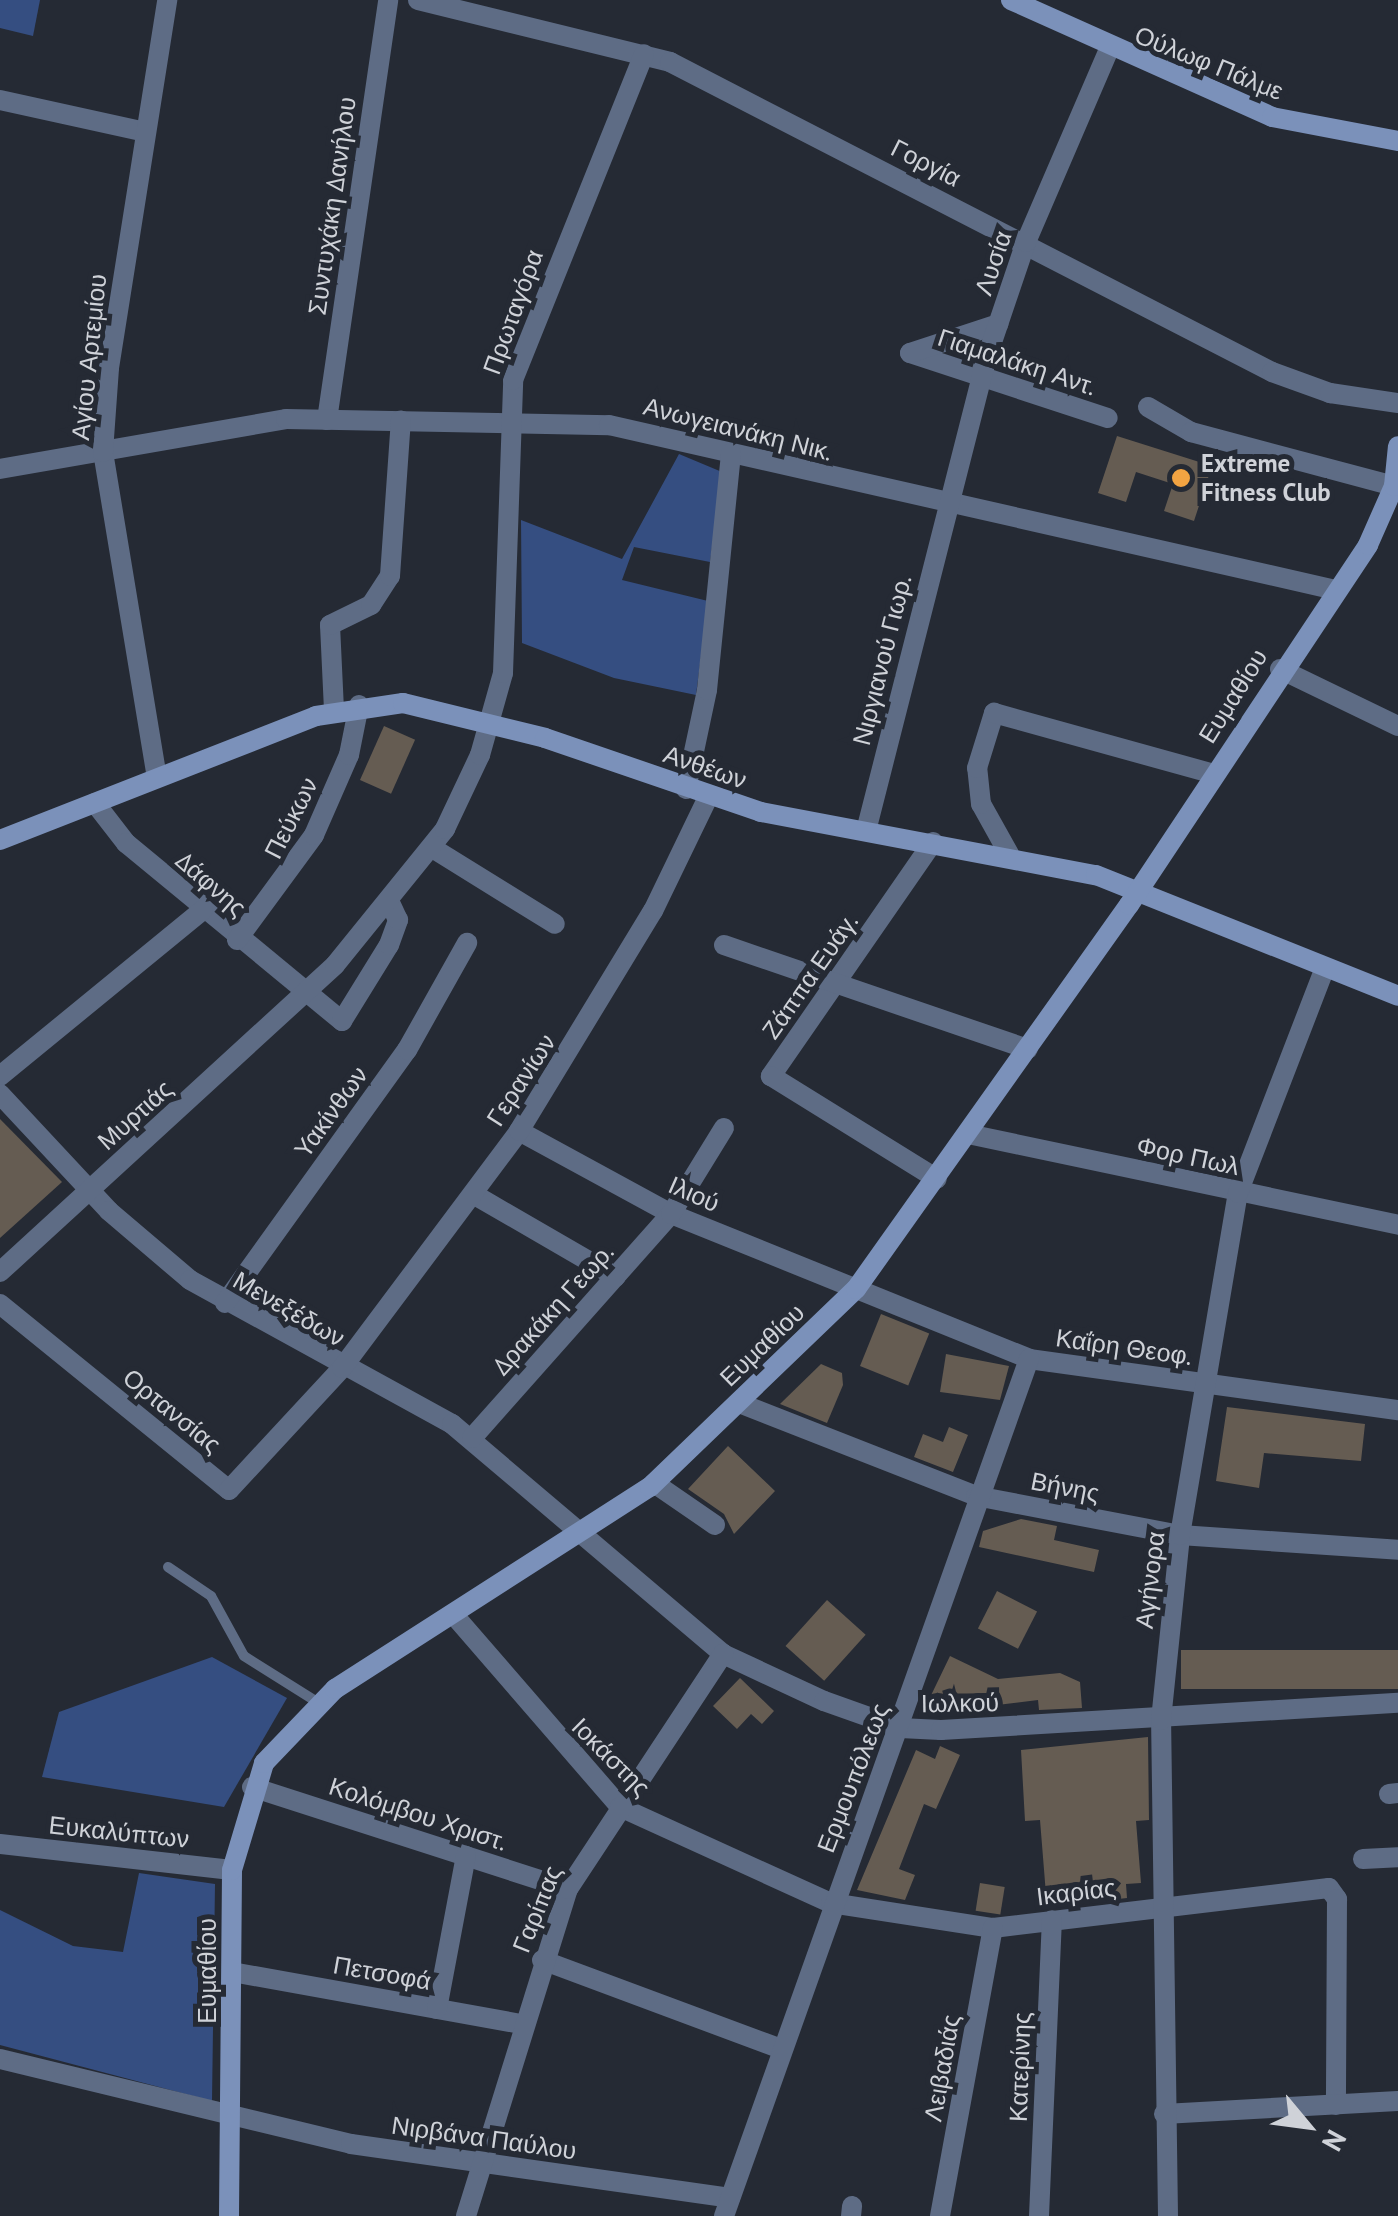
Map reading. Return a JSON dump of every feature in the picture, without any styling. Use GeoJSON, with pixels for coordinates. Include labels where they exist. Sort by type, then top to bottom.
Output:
{"type":"FeatureCollection","features":[{"type":"Feature","properties":{"kind":"street","name":"Αγίου Αρτεμίου"},"geometry":{"type":"LineString","coordinates":[[156,778],[103,452],[168,0]]}},
{"type":"Feature","properties":{"kind":"street","name":"Συντυχάκη Δανήλου"},"geometry":{"type":"LineString","coordinates":[[327,420],[388,0]]}},
{"type":"Feature","properties":{"kind":"street","name":"Γοργία"},"geometry":{"type":"LineString","coordinates":[[418,0],[644,54],[1026,242],[1285,378],[1398,403]]}},
{"type":"Feature","properties":{"kind":"street","name":"Ούλωφ Πάλμε"},"geometry":{"type":"LineString","coordinates":[[1011,0],[1036,6],[1109,49],[1292,124],[1398,140]]}},
{"type":"Feature","properties":{"kind":"street","name":"Λυσία"},"geometry":{"type":"LineString","coordinates":[[948,502],[981,379],[1026,242],[1109,49]]}},
{"type":"Feature","properties":{"kind":"street","name":"Πρωταγόρα"},"geometry":{"type":"LineString","coordinates":[[491,722],[505,646],[506,422],[525,343],[644,54]]}},
{"type":"Feature","properties":{"kind":"street"},"geometry":{"type":"LineString","coordinates":[[0,100],[146,132]]}},
{"type":"Feature","properties":{"kind":"street","name":"Γιαμαλάκη Αντ."},"geometry":{"type":"LineString","coordinates":[[998,324],[910,353],[1108,418]]}},
{"type":"Feature","properties":{"kind":"street"},"geometry":{"type":"LineString","coordinates":[[1148,407],[1191,432],[1396,486]]}},
{"type":"Feature","properties":{"kind":"street","name":"Ανωγειανάκη Νικ."},"geometry":{"type":"LineString","coordinates":[[0,469],[286,418],[630,427],[1336,590]]}},
{"type":"Feature","properties":{"kind":"street"},"geometry":{"type":"LineString","coordinates":[[334,710],[330,625],[371,605],[390,576],[401,420]]}},
{"type":"Feature","properties":{"kind":"street","name":"Ευμαθίου"},"geometry":{"type":"LineString","coordinates":[[229,2216],[233,2120],[232,1870],[252,1787],[280,1739],[317,1702],[654,1483],[856,1289],[938,1180],[1140,890],[1280,669],[1368,544],[1396,486],[1398,446]]}},
{"type":"Feature","properties":{"kind":"street"},"geometry":{"type":"LineString","coordinates":[[686,789],[706,690],[732,453]]}},
{"type":"Feature","properties":{"kind":"street","name":"Νιργιανού Γιωρ."},"geometry":{"type":"LineString","coordinates":[[866,831],[948,502]]}},
{"type":"Feature","properties":{"kind":"street"},"geometry":{"type":"LineString","coordinates":[[1280,669],[1398,726]]}},
{"type":"Feature","properties":{"kind":"street","name":"Ανθέων"},"geometry":{"type":"LineString","coordinates":[[0,840],[334,710],[403,703],[491,722],[708,798],[866,831],[1009,854],[1140,890],[1324,970],[1398,996]]}},
{"type":"Feature","properties":{"kind":"street","name":"Πεύκων"},"geometry":{"type":"LineString","coordinates":[[237,940],[314,835],[349,755],[359,705]]}},
{"type":"Feature","properties":{"kind":"street"},"geometry":{"type":"LineString","coordinates":[[1009,854],[981,804],[978,768],[994,713],[1214,774]]}},
{"type":"Feature","properties":{"kind":"street","name":"Μυρτιάς"},"geometry":{"type":"LineString","coordinates":[[0,1272],[304,995],[391,905],[434,850],[491,722]]}},
{"type":"Feature","properties":{"kind":"street","name":"Γερανίων"},"geometry":{"type":"LineString","coordinates":[[342,1368],[519,1131],[644,926],[708,798]]}},
{"type":"Feature","properties":{"kind":"street","name":"Δάφνης"},"geometry":{"type":"LineString","coordinates":[[95,802],[114,832],[304,995]]}},
{"type":"Feature","properties":{"kind":"street","name":"Ζάππα Ευάγ."},"geometry":{"type":"LineString","coordinates":[[933,842],[771,1076],[938,1180]]}},
{"type":"Feature","properties":{"kind":"street"},"geometry":{"type":"LineString","coordinates":[[434,850],[555,924]]}},
{"type":"Feature","properties":{"kind":"street","name":"Μυρτιάς"},"geometry":{"type":"LineString","coordinates":[[304,995],[342,1021],[350,1016],[395,930],[391,905]]}},
{"type":"Feature","properties":{"kind":"street"},"geometry":{"type":"LineString","coordinates":[[0,1076],[203,910]]}},
{"type":"Feature","properties":{"kind":"street","name":"Υακίνθων"},"geometry":{"type":"LineString","coordinates":[[225,1303],[408,1050],[466,943]]}},
{"type":"Feature","properties":{"kind":"street"},"geometry":{"type":"LineString","coordinates":[[724,945],[1028,1049]]}},
{"type":"Feature","properties":{"kind":"street","name":"Αγήνορα"},"geometry":{"type":"LineString","coordinates":[[1168,2216],[1161,1720],[1180,1535],[1238,1193],[1324,970]]}},
{"type":"Feature","properties":{"kind":"street","name":"Μενεξέδων"},"geometry":{"type":"LineString","coordinates":[[0,1094],[89,1190],[155,1253],[225,1303],[472,1438],[585,1529]]}},
{"type":"Feature","properties":{"kind":"street","name":"Δρακάκη Γεωρ."},"geometry":{"type":"LineString","coordinates":[[472,1438],[672,1214],[724,1128]]}},
{"type":"Feature","properties":{"kind":"street","name":"Ιλιού"},"geometry":{"type":"LineString","coordinates":[[519,1131],[672,1214],[856,1289]]}},
{"type":"Feature","properties":{"kind":"street","name":"Φορ Πωλ"},"geometry":{"type":"LineString","coordinates":[[968,1134],[1398,1225]]}},
{"type":"Feature","properties":{"kind":"street"},"geometry":{"type":"LineString","coordinates":[[473,1194],[616,1276]]}},
{"type":"Feature","properties":{"kind":"street","name":"Καΐρη Θεοφ."},"geometry":{"type":"LineString","coordinates":[[856,1289],[1028,1359],[1398,1410]]}},
{"type":"Feature","properties":{"kind":"street","name":"Ορτανσίας"},"geometry":{"type":"LineString","coordinates":[[0,1304],[229,1490],[342,1368]]}},
{"type":"Feature","properties":{"kind":"street","name":"Ερμουπόλεως"},"geometry":{"type":"LineString","coordinates":[[727,2207],[831,1903],[900,1728],[976,1496],[1028,1359]]}},
{"type":"Feature","properties":{"kind":"street","name":"Βήνης"},"geometry":{"type":"LineString","coordinates":[[739,1402],[976,1496],[1180,1535],[1398,1550]]}},
{"type":"Feature","properties":{"kind":"street"},"geometry":{"type":"LineString","coordinates":[[654,1483],[715,1524]]}},
{"type":"Feature","properties":{"kind":"street","name":"Ιωλκού"},"geometry":{"type":"LineString","coordinates":[[585,1529],[723,1654],[900,1728],[1161,1720],[1398,1703]]}},
{"type":"Feature","properties":{"kind":"street","name":"Ιοκάστης"},"geometry":{"type":"LineString","coordinates":[[453,1614],[620,1806],[831,1903]]}},
{"type":"Feature","properties":{"kind":"street","name":"Γαρίπας"},"geometry":{"type":"LineString","coordinates":[[466,2216],[522,2024],[568,1888],[723,1654]]}},
{"type":"Feature","properties":{"kind":"street","name":"Κολόμβου Χριστ."},"geometry":{"type":"LineString","coordinates":[[252,1787],[568,1888]]}},
{"type":"Feature","properties":{"kind":"street","name":"Ευκαλύπτων"},"geometry":{"type":"LineString","coordinates":[[1,1846],[232,1870]]}},
{"type":"Feature","properties":{"kind":"street"},"geometry":{"type":"LineString","coordinates":[[438,2008],[466,1856]]}},
{"type":"Feature","properties":{"kind":"street"},"geometry":{"type":"LineString","coordinates":[[1363,1859],[1398,1857]]}},
{"type":"Feature","properties":{"kind":"street","name":"Ικαρίας"},"geometry":{"type":"LineString","coordinates":[[831,1903],[993,1928],[1329,1888],[1337,1900],[1336,2105]]}},
{"type":"Feature","properties":{"kind":"street","name":"Κατερίνης"},"geometry":{"type":"LineString","coordinates":[[1039,2216],[1052,1920]]}},
{"type":"Feature","properties":{"kind":"street","name":"Λειβαδιάς"},"geometry":{"type":"LineString","coordinates":[[940,2216],[993,1928]]}},
{"type":"Feature","properties":{"kind":"street"},"geometry":{"type":"LineString","coordinates":[[542,1960],[781,2050]]}},
{"type":"Feature","properties":{"kind":"street","name":"Πετσοφά"},"geometry":{"type":"LineString","coordinates":[[232,1972],[522,2024]]}},
{"type":"Feature","properties":{"kind":"street","name":"Νιρβάνα Παύλου"},"geometry":{"type":"LineString","coordinates":[[0,2059],[233,2120],[727,2207]]}},
{"type":"Feature","properties":{"kind":"street"},"geometry":{"type":"LineString","coordinates":[[1164,2114],[1398,2102]]}},
{"type":"Feature","properties":{"kind":"lane"},"geometry":{"type":"LineString","coordinates":[[168,1567],[211,1596],[244,1656],[317,1702]]}},
{"type":"Feature","properties":{"kind":"shaded area"},"geometry":{"type":"Polygon","coordinates":[[[0,0],[40,0],[33,36],[0,28],[0,0]]]}},
{"type":"Feature","properties":{"kind":"shaded area"},"geometry":{"type":"Polygon","coordinates":[[[679,454],[722,472],[710,562],[634,547],[622,580],[708,601],[696,695],[614,678],[522,643],[521,520],[622,559],[679,454]]]}},
{"type":"Feature","properties":{"kind":"shaded area"},"geometry":{"type":"Polygon","coordinates":[[[212,1657],[287,1698],[224,1807],[42,1777],[59,1712],[212,1657]]]}},
{"type":"Feature","properties":{"kind":"shaded area"},"geometry":{"type":"Polygon","coordinates":[[[139,1873],[215,1884],[212,2101],[0,2045],[0,1910],[73,1946],[123,1952],[139,1873]]]}},
{"type":"Feature","properties":{"kind":"building","name":"Extreme Fitness Club"},"geometry":{"type":"Polygon","coordinates":[[[1117,436],[1212,466],[1194,521],[1164,511],[1173,484],[1136,472],[1126,502],[1098,493],[1117,436]]]}},
{"type":"Feature","properties":{"kind":"building"},"geometry":{"type":"Polygon","coordinates":[[[384,726],[415,740],[391,794],[360,780],[384,726]]]}},
{"type":"Feature","properties":{"kind":"building"},"geometry":{"type":"Polygon","coordinates":[[[0,1119],[62,1182],[0,1238],[0,1119]]]}},
{"type":"Feature","properties":{"kind":"building"},"geometry":{"type":"Polygon","coordinates":[[[881,1314],[929,1333],[908,1385],[860,1366],[881,1314]]]}},
{"type":"Feature","properties":{"kind":"building"},"geometry":{"type":"Polygon","coordinates":[[[946,1354],[1009,1366],[1000,1400],[940,1392],[946,1354]]]}},
{"type":"Feature","properties":{"kind":"building"},"geometry":{"type":"Polygon","coordinates":[[[821,1364],[842,1373],[843,1385],[827,1423],[780,1404],[821,1364]]]}},
{"type":"Feature","properties":{"kind":"building"},"geometry":{"type":"Polygon","coordinates":[[[1227,1407],[1365,1424],[1361,1461],[1264,1453],[1259,1488],[1216,1481],[1227,1407]]]}},
{"type":"Feature","properties":{"kind":"building"},"geometry":{"type":"Polygon","coordinates":[[[949,1427],[968,1435],[953,1472],[914,1457],[923,1434],[943,1442],[949,1427]]]}},
{"type":"Feature","properties":{"kind":"building"},"geometry":{"type":"Polygon","coordinates":[[[728,1446],[775,1491],[734,1534],[724,1514],[688,1489],[728,1446]]]}},
{"type":"Feature","properties":{"kind":"building"},"geometry":{"type":"Polygon","coordinates":[[[1021,1519],[1057,1526],[1054,1540],[1099,1550],[1094,1572],[979,1547],[983,1531],[1021,1519]]]}},
{"type":"Feature","properties":{"kind":"building"},"geometry":{"type":"Polygon","coordinates":[[[997,1591],[1037,1611],[1018,1649],[978,1628],[997,1591]]]}},
{"type":"Feature","properties":{"kind":"building"},"geometry":{"type":"Polygon","coordinates":[[[827,1600],[866,1635],[824,1681],[786,1646],[827,1600]]]}},
{"type":"Feature","properties":{"kind":"building"},"geometry":{"type":"Polygon","coordinates":[[[1181,1650],[1398,1650],[1398,1689],[1181,1689],[1181,1650]]]}},
{"type":"Feature","properties":{"kind":"building"},"geometry":{"type":"Polygon","coordinates":[[[950,1656],[998,1679],[1060,1673],[1080,1682],[1082,1708],[1039,1710],[1038,1700],[922,1714],[950,1656]]]}},
{"type":"Feature","properties":{"kind":"building"},"geometry":{"type":"Polygon","coordinates":[[[740,1678],[774,1711],[762,1724],[751,1714],[737,1729],[713,1706],[740,1678]]]}},
{"type":"Feature","properties":{"kind":"building"},"geometry":{"type":"Polygon","coordinates":[[[1148,1737],[1149,1820],[1136,1821],[1141,1883],[1126,1884],[1127,1898],[1047,1907],[1040,1820],[1025,1821],[1021,1750],[1148,1737]]]}},
{"type":"Feature","properties":{"kind":"building"},"geometry":{"type":"Polygon","coordinates":[[[940,1746],[960,1755],[936,1809],[924,1804],[899,1869],[915,1875],[905,1900],[857,1890],[916,1750],[935,1759],[940,1746]]]}},
{"type":"Feature","properties":{"kind":"building"},"geometry":{"type":"Polygon","coordinates":[[[980,1883],[1005,1887],[1000,1915],[976,1911],[980,1883]]]}},
{"type":"Feature","properties":{"kind":"place","name":"Extreme Fitness Club"},"geometry":{"type":"Point","coordinates":[1181,478]}}]}
